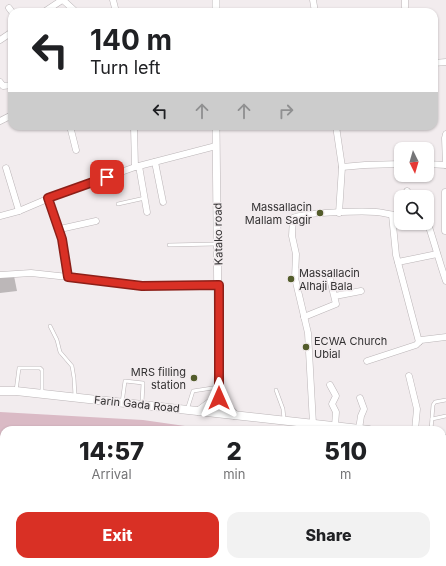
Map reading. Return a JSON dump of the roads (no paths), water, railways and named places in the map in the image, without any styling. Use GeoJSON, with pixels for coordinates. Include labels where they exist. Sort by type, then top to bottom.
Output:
{"type":"FeatureCollection","features":[{"type":"Feature","properties":{"kind":"main road","name":"Farin Gada Road"},"geometry":{"type":"LineString","coordinates":[[0,391],[16,391],[335,426]]}},
{"type":"Feature","properties":{"kind":"main road"},"geometry":{"type":"LineString","coordinates":[[199,411],[211,402],[219,393],[236,415]]}},
{"type":"Feature","properties":{"kind":"street"},"geometry":{"type":"LineString","coordinates":[[50,8],[63,0],[72,8]]}},
{"type":"Feature","properties":{"kind":"street"},"geometry":{"type":"LineString","coordinates":[[0,82],[3,86],[8,85]]}},
{"type":"Feature","properties":{"kind":"street"},"geometry":{"type":"LineString","coordinates":[[71,130],[76,150]]}},
{"type":"Feature","properties":{"kind":"street"},"geometry":{"type":"LineString","coordinates":[[134,130],[137,167],[147,212]]}},
{"type":"Feature","properties":{"kind":"street","name":"Katako road"},"geometry":{"type":"LineString","coordinates":[[216,130],[219,285],[219,414]]}},
{"type":"Feature","properties":{"kind":"street"},"geometry":{"type":"LineString","coordinates":[[337,130],[342,167],[339,213]]}},
{"type":"Feature","properties":{"kind":"street"},"geometry":{"type":"LineString","coordinates":[[434,164],[446,165],[446,134]]}},
{"type":"Feature","properties":{"kind":"street"},"geometry":{"type":"LineString","coordinates":[[0,216],[20,211],[48,198],[137,167],[216,146]]}},
{"type":"Feature","properties":{"kind":"street"},"geometry":{"type":"LineString","coordinates":[[155,162],[163,202]]}},
{"type":"Feature","properties":{"kind":"street"},"geometry":{"type":"LineString","coordinates":[[342,167],[365,164],[394,164]]}},
{"type":"Feature","properties":{"kind":"street"},"geometry":{"type":"LineString","coordinates":[[6,168],[20,211]]}},
{"type":"Feature","properties":{"kind":"street"},"geometry":{"type":"LineString","coordinates":[[432,235],[445,231],[444,192]]}},
{"type":"Feature","properties":{"kind":"street"},"geometry":{"type":"LineString","coordinates":[[48,198],[60,229],[68,277]]}},
{"type":"Feature","properties":{"kind":"street"},"geometry":{"type":"LineString","coordinates":[[312,424],[309,352],[304,317],[295,278],[296,254],[292,236],[293,218],[301,215],[339,213],[377,212],[392,215],[398,262],[419,342]]}},
{"type":"Feature","properties":{"kind":"street"},"geometry":{"type":"LineString","coordinates":[[60,229],[96,222]]}},
{"type":"Feature","properties":{"kind":"street"},"geometry":{"type":"LineString","coordinates":[[430,230],[446,280]]}},
{"type":"Feature","properties":{"kind":"street"},"geometry":{"type":"LineString","coordinates":[[398,262],[437,254]]}},
{"type":"Feature","properties":{"kind":"street"},"geometry":{"type":"LineString","coordinates":[[0,274],[31,273],[142,286],[219,285]]}},
{"type":"Feature","properties":{"kind":"street"},"geometry":{"type":"LineString","coordinates":[[304,317],[333,307],[337,303],[330,279]]}},
{"type":"Feature","properties":{"kind":"street"},"geometry":{"type":"LineString","coordinates":[[335,296],[361,291]]}},
{"type":"Feature","properties":{"kind":"street"},"geometry":{"type":"LineString","coordinates":[[367,361],[416,345],[421,340],[446,337]]}},
{"type":"Feature","properties":{"kind":"street"},"geometry":{"type":"LineString","coordinates":[[409,376],[417,409],[415,426]]}},
{"type":"Feature","properties":{"kind":"street"},"geometry":{"type":"LineString","coordinates":[[330,385],[336,396],[332,404],[336,412],[335,426]]}},
{"type":"Feature","properties":{"kind":"street"},"geometry":{"type":"LineString","coordinates":[[358,426],[360,416],[364,409],[360,398]]}},
{"type":"Feature","properties":{"kind":"lane"},"geometry":{"type":"LineString","coordinates":[[118,204],[144,198]]}},
{"type":"Feature","properties":{"kind":"lane"},"geometry":{"type":"LineString","coordinates":[[169,245],[218,244]]}},
{"type":"Feature","properties":{"kind":"lane"},"geometry":{"type":"LineString","coordinates":[[50,326],[57,340],[60,352],[72,366],[76,398]]}},
{"type":"Feature","properties":{"kind":"lane"},"geometry":{"type":"LineString","coordinates":[[16,391],[19,368],[40,368],[42,370],[42,394]]}},
{"type":"Feature","properties":{"kind":"lane"},"geometry":{"type":"LineString","coordinates":[[122,403],[125,381],[141,382],[143,384],[142,405]]}},
{"type":"Feature","properties":{"kind":"lane"},"geometry":{"type":"LineString","coordinates":[[276,390],[283,409],[284,421]]}},
{"type":"Feature","properties":{"kind":"lane"},"geometry":{"type":"LineString","coordinates":[[187,410],[193,391],[219,393]]}},
{"type":"Feature","properties":{"kind":"lane"},"geometry":{"type":"LineString","coordinates":[[431,426],[433,405],[435,402],[446,400]]}},
{"type":"Feature","properties":{"kind":"lane"},"geometry":{"type":"LineString","coordinates":[[432,419],[446,416]]}},
{"type":"Feature","properties":{"kind":"place","name":"Massallacin Mallam Sagir"},"geometry":{"type":"Point","coordinates":[320,213]}},
{"type":"Feature","properties":{"kind":"place","name":"Massallacin Alhaji Bala"},"geometry":{"type":"Point","coordinates":[291,279]}},
{"type":"Feature","properties":{"kind":"place","name":"ECWA Church Ubial"},"geometry":{"type":"Point","coordinates":[306,347]}},
{"type":"Feature","properties":{"kind":"place","name":"MRS filling station"},"geometry":{"type":"Point","coordinates":[194,378]}}]}
